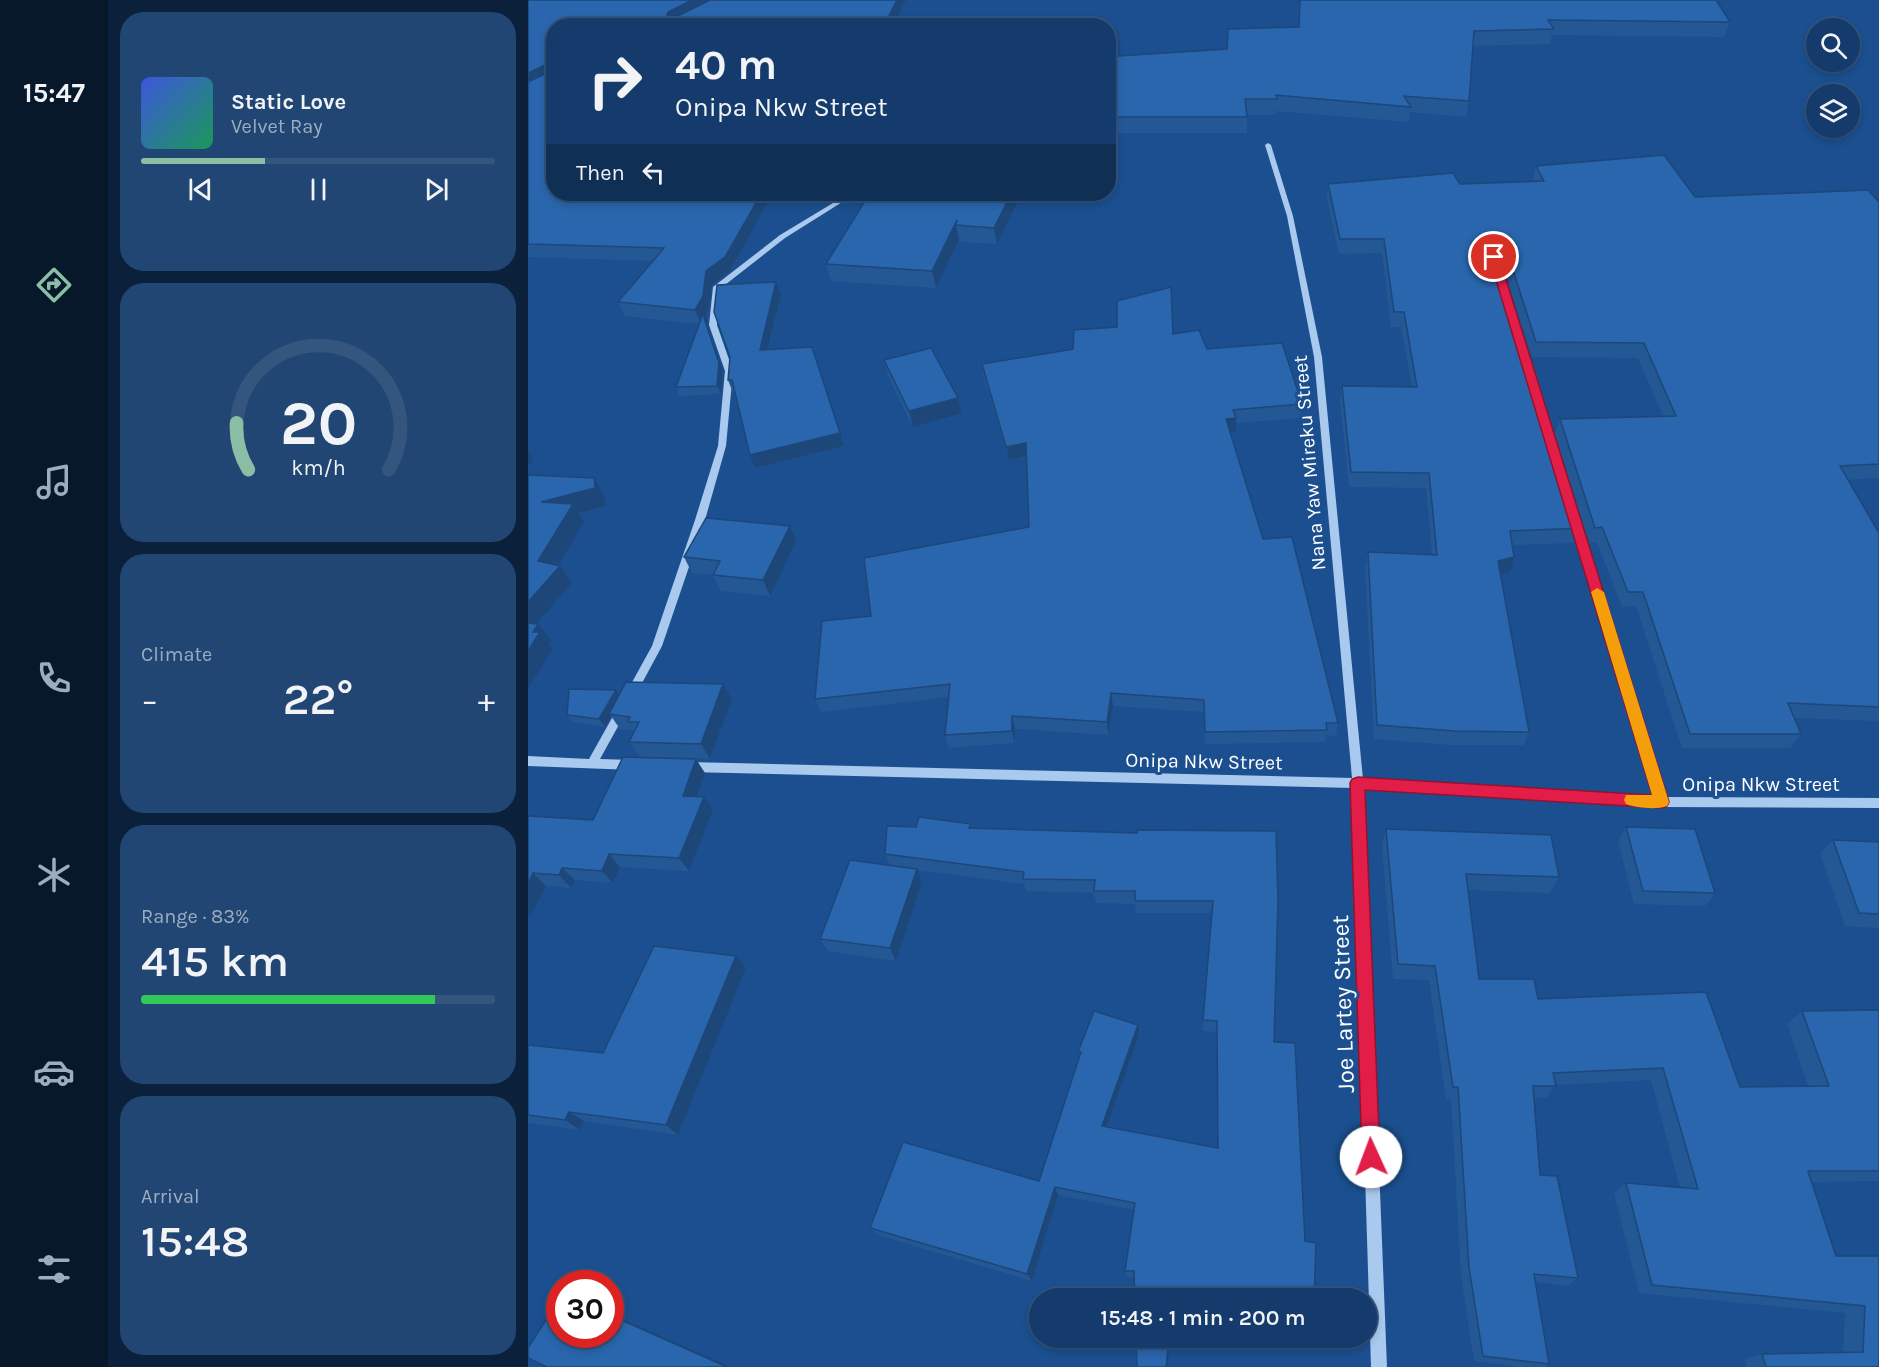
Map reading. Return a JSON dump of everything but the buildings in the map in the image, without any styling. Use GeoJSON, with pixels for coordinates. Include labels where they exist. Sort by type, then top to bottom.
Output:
{"type":"FeatureCollection","features":[{"type":"Feature","properties":{"kind":"street","name":"Nana Yaw Mireku Street"},"geometry":{"type":"LineString","coordinates":[[1268,145],[1290,216],[1318,357],[1358,783]]}},
{"type":"Feature","properties":{"kind":"street"},"geometry":{"type":"LineString","coordinates":[[592,764],[657,646],[700,520],[722,446],[729,371],[713,325],[717,286],[763,248],[806,219],[839,201]]}},
{"type":"Feature","properties":{"kind":"street"},"geometry":{"type":"LineString","coordinates":[[1525,359],[1550,439]]}},
{"type":"Feature","properties":{"kind":"street"},"geometry":{"type":"LineString","coordinates":[[1571,507],[1662,802]]}},
{"type":"Feature","properties":{"kind":"street"},"geometry":{"type":"LineString","coordinates":[[528,761],[640,765]]}},
{"type":"Feature","properties":{"kind":"street","name":"Onipa Nkw Street"},"geometry":{"type":"LineString","coordinates":[[676,766],[1358,783],[1662,802],[1879,803]]}},
{"type":"Feature","properties":{"kind":"street","name":"Joe Lartey Street"},"geometry":{"type":"LineString","coordinates":[[1358,783],[1379,1367]]}},
{"type":"Feature","properties":{"kind":"slow traffic"},"geometry":{"type":"LineString","coordinates":[[1597,592],[1662,802],[1632,800]]}},
{"type":"Feature","properties":{"kind":"route"},"geometry":{"type":"LineString","coordinates":[[1371,1157],[1358,783],[1662,802],[1494,257]]}}]}
